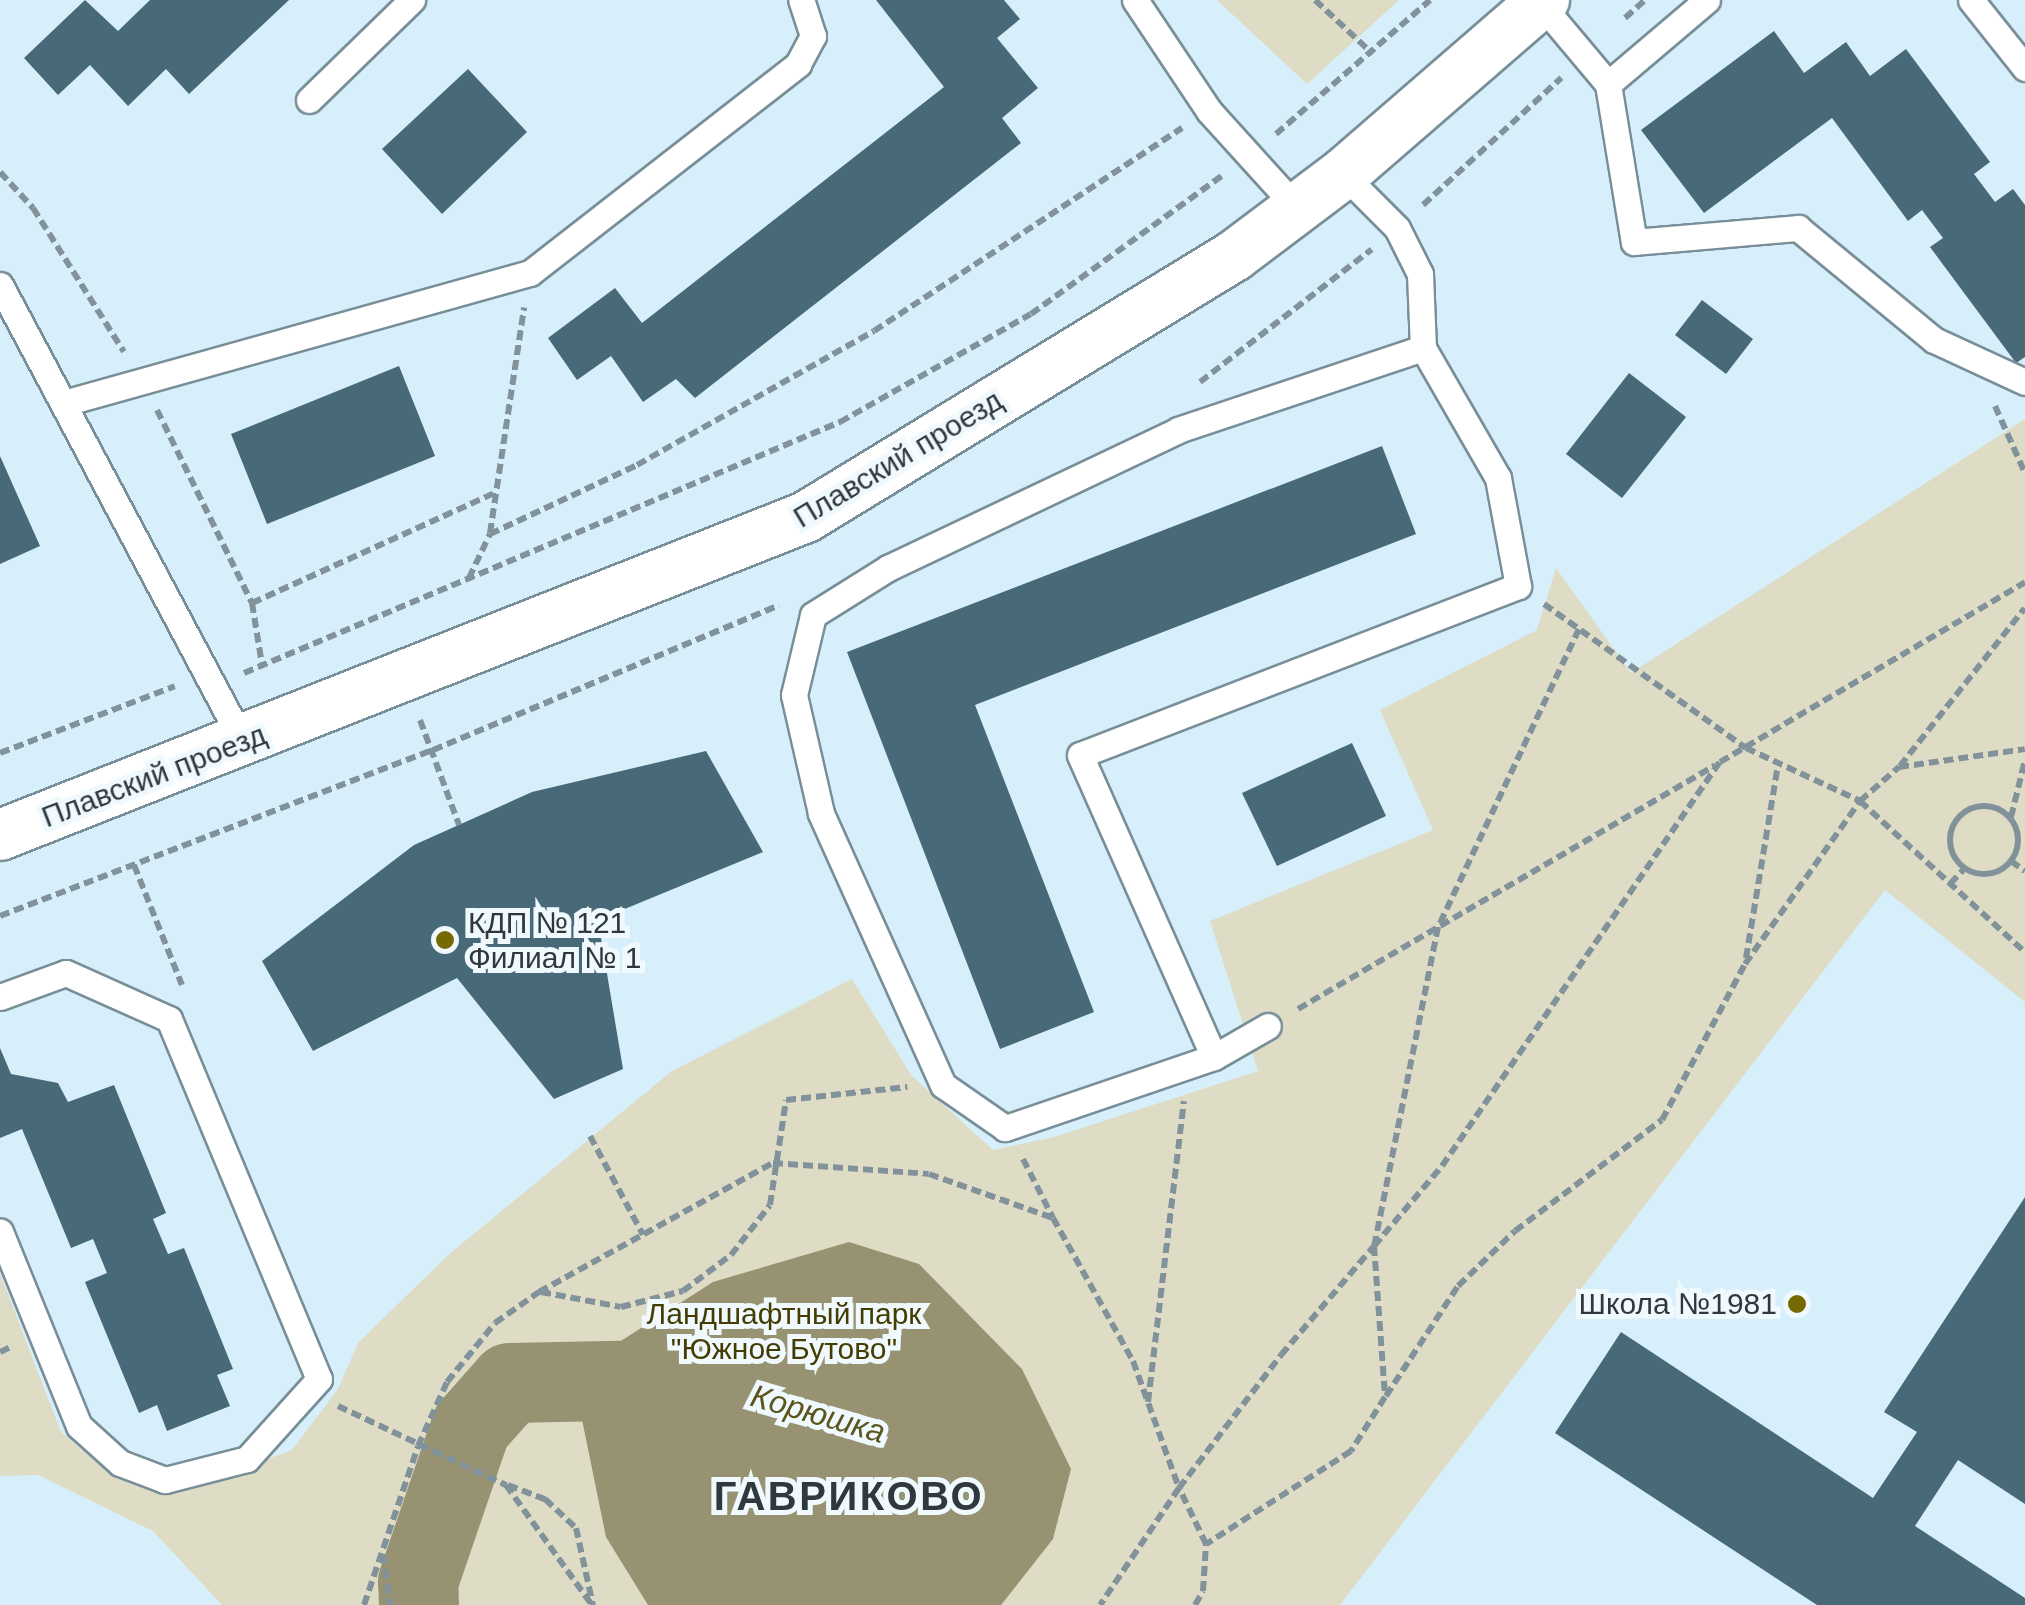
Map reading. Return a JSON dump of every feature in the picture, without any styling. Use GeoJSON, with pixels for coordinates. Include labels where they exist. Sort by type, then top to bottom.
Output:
{"type":"FeatureCollection","features":[{"type":"Feature","properties":{"kind":"street","name":"Плавский проезд"},"geometry":{"type":"LineString","coordinates":[[0,835],[806,517],[1234,256],[1343,174],[1542,2]]}},
{"type":"Feature","properties":{"kind":"lane"},"geometry":{"type":"LineString","coordinates":[[310,100],[412,0]]}},
{"type":"Feature","properties":{"kind":"lane"},"geometry":{"type":"LineString","coordinates":[[64,404],[530,273],[798,64],[813,36],[800,0]]}},
{"type":"Feature","properties":{"kind":"lane"},"geometry":{"type":"LineString","coordinates":[[1135,0],[1208,111],[1297,208]]}},
{"type":"Feature","properties":{"kind":"lane"},"geometry":{"type":"LineString","coordinates":[[1608,84],[1706,0]]}},
{"type":"Feature","properties":{"kind":"lane"},"geometry":{"type":"LineString","coordinates":[[1971,0],[2025,68]]}},
{"type":"Feature","properties":{"kind":"lane"},"geometry":{"type":"LineString","coordinates":[[1542,2],[1608,84],[1634,242],[1798,228],[1934,340],[2025,382]]}},
{"type":"Feature","properties":{"kind":"lane"},"geometry":{"type":"LineString","coordinates":[[1214,1057],[1080,756],[1518,586],[1498,478],[1423,348],[1420,274],[1398,228],[1343,174]]}},
{"type":"Feature","properties":{"kind":"lane"},"geometry":{"type":"LineString","coordinates":[[0,284],[8,314],[64,404],[243,742]]}},
{"type":"Feature","properties":{"kind":"lane"},"geometry":{"type":"LineString","coordinates":[[1268,1026],[1214,1057],[1005,1128],[943,1084],[821,813],[794,694],[813,615],[888,568],[1178,430],[1423,348]]}},
{"type":"Feature","properties":{"kind":"lane"},"geometry":{"type":"LineString","coordinates":[[0,997],[66,972],[169,1019],[319,1379],[247,1459],[165,1480],[120,1462],[79,1426],[0,1230]]}},
{"type":"Feature","properties":{"kind":"path"},"geometry":{"type":"LineString","coordinates":[[1315,0],[1373,54]]}},
{"type":"Feature","properties":{"kind":"path"},"geometry":{"type":"LineString","coordinates":[[0,753],[178,684],[213,686],[840,422],[1031,314],[1250,156],[1373,54],[1430,0]]}},
{"type":"Feature","properties":{"kind":"path"},"geometry":{"type":"LineString","coordinates":[[490,534],[637,465],[874,331],[1208,111]]}},
{"type":"Feature","properties":{"kind":"path"},"geometry":{"type":"LineString","coordinates":[[0,172],[33,208],[142,382],[252,603],[262,666]]}},
{"type":"Feature","properties":{"kind":"path"},"geometry":{"type":"LineString","coordinates":[[469,578],[490,534],[530,273]]}},
{"type":"Feature","properties":{"kind":"path"},"geometry":{"type":"LineString","coordinates":[[1974,358],[2025,473]]}},
{"type":"Feature","properties":{"kind":"path"},"geometry":{"type":"LineString","coordinates":[[252,603],[496,492]]}},
{"type":"Feature","properties":{"kind":"path"},"geometry":{"type":"LineString","coordinates":[[1268,1026],[2025,582]]}},
{"type":"Feature","properties":{"kind":"path"},"geometry":{"type":"LineString","coordinates":[[1518,586],[1746,748],[1860,802],[2025,952]]}},
{"type":"Feature","properties":{"kind":"path"},"geometry":{"type":"LineString","coordinates":[[1206,1544],[1351,1451],[1458,1286],[1515,1231],[1662,1120],[1745,964],[1860,802],[1900,767],[2025,608]]}},
{"type":"Feature","properties":{"kind":"path"},"geometry":{"type":"LineString","coordinates":[[1385,1398],[1374,1246],[1438,927],[1580,629]]}},
{"type":"Feature","properties":{"kind":"path"},"geometry":{"type":"LineString","coordinates":[[1900,767],[2025,749]]}},
{"type":"Feature","properties":{"kind":"path"},"geometry":{"type":"LineString","coordinates":[[2011,817],[2025,760]]}},
{"type":"Feature","properties":{"kind":"path"},"geometry":{"type":"LineString","coordinates":[[1100,1605],[1179,1488],[1442,1166],[1720,762]]}},
{"type":"Feature","properties":{"kind":"path"},"geometry":{"type":"LineString","coordinates":[[1745,964],[1778,764]]}},
{"type":"Feature","properties":{"kind":"path"},"geometry":{"type":"LineString","coordinates":[[440,766],[459,825]]}},
{"type":"Feature","properties":{"kind":"path"},"geometry":{"type":"LineString","coordinates":[[1974,806],[1994,806],[2011,817],[2019,835],[2010,861],[1983,875],[1964,869],[1952,854],[1948,834],[1958,816],[1974,806]]}},
{"type":"Feature","properties":{"kind":"path"},"geometry":{"type":"LineString","coordinates":[[2010,861],[2025,871]]}},
{"type":"Feature","properties":{"kind":"path"},"geometry":{"type":"LineString","coordinates":[[134,866],[182,987],[169,1019]]}},
{"type":"Feature","properties":{"kind":"path"},"geometry":{"type":"LineString","coordinates":[[1950,884],[1964,869]]}},
{"type":"Feature","properties":{"kind":"path"},"geometry":{"type":"LineString","coordinates":[[1148,1403],[1188,1065]]}},
{"type":"Feature","properties":{"kind":"path"},"geometry":{"type":"LineString","coordinates":[[539,1292],[621,1308],[683,1292],[731,1255],[770,1205],[773,1163],[786,1100],[943,1084]]}},
{"type":"Feature","properties":{"kind":"path"},"geometry":{"type":"LineString","coordinates":[[590,1136],[643,1235]]}},
{"type":"Feature","properties":{"kind":"path"},"geometry":{"type":"LineString","coordinates":[[364,1605],[418,1446],[447,1382],[495,1323],[539,1292],[773,1163],[929,1174],[1053,1218]]}},
{"type":"Feature","properties":{"kind":"path"},"geometry":{"type":"LineString","coordinates":[[1034,1177],[1133,1362],[1179,1488],[1206,1544],[1202,1592],[1195,1605]]}},
{"type":"Feature","properties":{"kind":"path"},"geometry":{"type":"LineString","coordinates":[[309,1390],[443,1458],[545,1499],[576,1528],[592,1605]]}},
{"type":"Feature","properties":{"kind":"path"},"geometry":{"type":"LineString","coordinates":[[506,1485],[592,1605]]}},
{"type":"Feature","properties":{"kind":"path"},"geometry":{"type":"LineString","coordinates":[[383,1552],[390,1605]]}},
{"type":"Feature","properties":{"kind":"green space"},"geometry":{"type":"Polygon","coordinates":[[[1217,0],[1399,0],[1307,84],[1217,0]]]}},
{"type":"Feature","properties":{"kind":"green space","name":"Ландшафтный парк \"Южное Бутово\""},"geometry":{"type":"Polygon","coordinates":[[[2025,419],[2025,1002],[1885,890],[1340,1605],[222,1605],[153,1531],[38,1475],[0,1476],[0,1273],[61,1432],[112,1475],[175,1493],[292,1450],[338,1389],[358,1343],[448,1255],[672,1071],[852,979],[911,1075],[993,1150],[1054,1137],[1258,1071],[1210,921],[1433,830],[1380,710],[1537,630],[1556,568],[1631,673],[2025,419]]]}},
{"type":"Feature","properties":{"kind":"water"},"geometry":{"type":"Polygon","coordinates":[[[849,1242],[919,1264],[1022,1369],[1071,1469],[1053,1539],[1001,1605],[648,1605],[606,1537],[578,1400],[591,1360],[713,1282],[849,1242]]]}},
{"type":"Feature","properties":{"kind":"building"},"geometry":{"type":"Polygon","coordinates":[[[85,0],[118,31],[150,0],[289,0],[189,94],[166,69],[128,106],[90,65],[58,95],[24,58],[85,0]]]}},
{"type":"Feature","properties":{"kind":"building"},"geometry":{"type":"Polygon","coordinates":[[[876,0],[1004,0],[1020,19],[997,38],[1038,88],[1002,118],[1021,143],[695,398],[676,379],[643,402],[611,356],[577,380],[548,338],[615,288],[642,323],[944,87],[876,0]]]}},
{"type":"Feature","properties":{"kind":"building"},"geometry":{"type":"Polygon","coordinates":[[[1774,31],[1804,73],[1846,42],[1870,76],[1906,49],[1990,162],[1974,174],[1995,202],[2013,189],[2025,205],[2025,357],[2016,363],[1930,247],[1943,238],[1922,210],[1908,221],[1832,118],[1704,213],[1641,130],[1774,31]]]}},
{"type":"Feature","properties":{"kind":"building"},"geometry":{"type":"Polygon","coordinates":[[[468,69],[527,132],[442,214],[382,149],[468,69]]]}},
{"type":"Feature","properties":{"kind":"building"},"geometry":{"type":"Polygon","coordinates":[[[1702,300],[1753,339],[1726,374],[1675,335],[1702,300]]]}},
{"type":"Feature","properties":{"kind":"building"},"geometry":{"type":"Polygon","coordinates":[[[399,366],[435,456],[267,524],[231,434],[399,366]]]}},
{"type":"Feature","properties":{"kind":"building"},"geometry":{"type":"Polygon","coordinates":[[[1629,373],[1686,417],[1622,498],[1566,454],[1629,373]]]}},
{"type":"Feature","properties":{"kind":"building"},"geometry":{"type":"Polygon","coordinates":[[[1382,446],[1416,534],[975,705],[1094,1012],[1000,1049],[847,652],[1382,446]]]}},
{"type":"Feature","properties":{"kind":"building"},"geometry":{"type":"Polygon","coordinates":[[[0,456],[40,546],[0,564],[0,456]]]}},
{"type":"Feature","properties":{"kind":"building"},"geometry":{"type":"Polygon","coordinates":[[[1352,743],[1386,816],[1277,866],[1242,793],[1352,743]]]}},
{"type":"Feature","properties":{"kind":"building","name":"КДП № 121 Филиал № 1"},"geometry":{"type":"Polygon","coordinates":[[[706,751],[763,852],[598,920],[623,1069],[554,1099],[457,978],[313,1051],[262,961],[414,845],[532,792],[706,751]]]}},
{"type":"Feature","properties":{"kind":"building"},"geometry":{"type":"Polygon","coordinates":[[[0,1048],[11,1074],[58,1083],[68,1102],[114,1085],[166,1213],[153,1219],[168,1254],[184,1248],[233,1369],[217,1375],[230,1406],[167,1431],[157,1405],[139,1413],[85,1282],[107,1273],[93,1239],[71,1248],[22,1129],[0,1138],[0,1048]]]}},
{"type":"Feature","properties":{"kind":"building"},"geometry":{"type":"Polygon","coordinates":[[[2025,1197],[2025,1504],[1958,1460],[1915,1526],[2025,1598],[2025,1605],[1817,1605],[1555,1433],[1621,1332],[1873,1498],[1917,1432],[1884,1412],[2025,1197]]]}},
{"type":"Feature","properties":{"kind":"waterway","name":"Корюшка"},"geometry":{"type":"LineString","coordinates":[[419,1605],[418,1582],[471,1427],[510,1383],[694,1379]]}},
{"type":"Feature","properties":{"kind":"place","name":"КДП № 121 Филиал № 1"},"geometry":{"type":"Point","coordinates":[445,940]}},
{"type":"Feature","properties":{"kind":"place","name":"Школа №1981"},"geometry":{"type":"Point","coordinates":[1797,1304]}},
{"type":"Feature","properties":{"kind":"district","name":"ГАВРИКОВО"},"geometry":{"type":"Point","coordinates":[849,1496]}}]}
